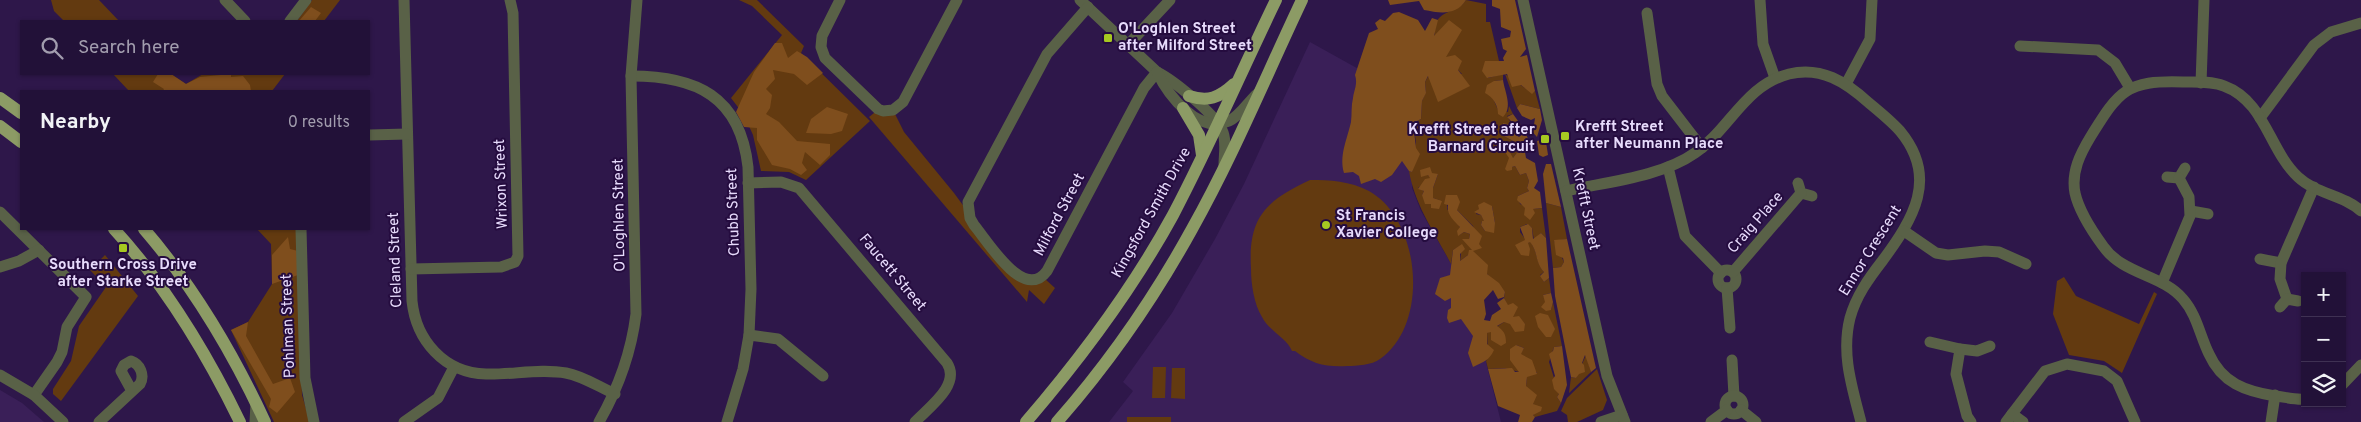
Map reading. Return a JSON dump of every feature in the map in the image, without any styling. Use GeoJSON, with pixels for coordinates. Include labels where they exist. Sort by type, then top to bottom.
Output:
{"type":"FeatureCollection","features":[{"type":"Feature","properties":{"kind":"main road","name":"Kingsford Smith Drive"},"geometry":{"type":"LineString","coordinates":[[1026,422],[1081,356],[1146,262],[1202,158],[1276,0]]}},
{"type":"Feature","properties":{"kind":"main road"},"geometry":{"type":"LineString","coordinates":[[1057,422],[1100,370],[1165,275],[1193,228],[1302,0]]}},
{"type":"Feature","properties":{"kind":"main road"},"geometry":{"type":"LineString","coordinates":[[1189,96],[1202,100],[1214,98],[1238,81]]}},
{"type":"Feature","properties":{"kind":"main road"},"geometry":{"type":"LineString","coordinates":[[0,98],[20,112]]}},
{"type":"Feature","properties":{"kind":"main road"},"geometry":{"type":"LineString","coordinates":[[1183,108],[1199,135],[1202,158]]}},
{"type":"Feature","properties":{"kind":"main road"},"geometry":{"type":"LineString","coordinates":[[0,126],[20,141]]}},
{"type":"Feature","properties":{"kind":"main road"},"geometry":{"type":"LineString","coordinates":[[115,230],[144,265],[186,324],[209,361],[240,422]]}},
{"type":"Feature","properties":{"kind":"main road"},"geometry":{"type":"LineString","coordinates":[[145,230],[163,250],[221,335],[266,422]]}},
{"type":"Feature","properties":{"kind":"main road"},"geometry":{"type":"LineString","coordinates":[[231,404],[231,422]]}},
{"type":"Feature","properties":{"kind":"street"},"geometry":{"type":"LineString","coordinates":[[225,0],[244,20]]}},
{"type":"Feature","properties":{"kind":"street"},"geometry":{"type":"LineString","coordinates":[[291,20],[306,0]]}},
{"type":"Feature","properties":{"kind":"street","name":"Cleland Street"},"geometry":{"type":"LineString","coordinates":[[404,0],[411,269],[413,313],[418,330],[438,356],[454,366],[485,374],[567,373],[615,394]]}},
{"type":"Feature","properties":{"kind":"street","name":"Wrixon Street"},"geometry":{"type":"LineString","coordinates":[[411,269],[501,266],[515,262],[518,256],[513,20],[510,0]]}},
{"type":"Feature","properties":{"kind":"street","name":"O'Loghlen Street"},"geometry":{"type":"LineString","coordinates":[[599,422],[615,394],[629,354],[636,314],[631,76],[638,0]]}},
{"type":"Feature","properties":{"kind":"street"},"geometry":{"type":"LineString","coordinates":[[840,0],[822,36],[823,54],[873,106],[883,112],[893,110],[903,102],[957,0]]}},
{"type":"Feature","properties":{"kind":"street"},"geometry":{"type":"LineString","coordinates":[[1128,45],[1170,0]]}},
{"type":"Feature","properties":{"kind":"street","name":"Krefft Street"},"geometry":{"type":"LineString","coordinates":[[1523,0],[1607,376],[1624,418]]}},
{"type":"Feature","properties":{"kind":"street"},"geometry":{"type":"LineString","coordinates":[[1760,0],[1763,44],[1775,78]]}},
{"type":"Feature","properties":{"kind":"street"},"geometry":{"type":"LineString","coordinates":[[1846,84],[1870,39],[1872,0]]}},
{"type":"Feature","properties":{"kind":"street"},"geometry":{"type":"LineString","coordinates":[[2201,83],[2204,0]]}},
{"type":"Feature","properties":{"kind":"street"},"geometry":{"type":"LineString","coordinates":[[1084,4],[1157,72],[1170,78],[1218,124],[1225,142],[1224,165]]}},
{"type":"Feature","properties":{"kind":"street","name":"Milford Street"},"geometry":{"type":"LineString","coordinates":[[1084,4],[1047,54],[968,202],[970,218],[974,225],[1020,278],[1032,281],[1043,276],[1047,271],[1144,88],[1157,72]]}},
{"type":"Feature","properties":{"kind":"street"},"geometry":{"type":"LineString","coordinates":[[1647,13],[1657,84],[1662,96],[1702,148]]}},
{"type":"Feature","properties":{"kind":"street"},"geometry":{"type":"LineString","coordinates":[[2260,118],[2314,45],[2331,32],[2361,23]]}},
{"type":"Feature","properties":{"kind":"street"},"geometry":{"type":"LineString","coordinates":[[2020,46],[2098,50],[2115,63],[2130,88]]}},
{"type":"Feature","properties":{"kind":"street"},"geometry":{"type":"LineString","coordinates":[[1157,72],[1163,84],[1183,108],[1196,118],[1218,124],[1229,121],[1257,94]]}},
{"type":"Feature","properties":{"kind":"street","name":"Ennor Crescent"},"geometry":{"type":"LineString","coordinates":[[1566,191],[1668,167],[1702,148],[1749,96],[1775,78],[1797,72],[1811,72],[1829,75],[1846,84],[1899,130],[1915,156],[1918,171],[1918,196],[1915,211],[1904,231],[1860,292],[1850,320],[1847,361],[1861,422]]}},
{"type":"Feature","properties":{"kind":"street","name":"Chubb Street"},"geometry":{"type":"LineString","coordinates":[[631,76],[668,76],[702,89],[728,111],[744,142],[748,183],[751,289],[749,335],[742,376],[727,422]]}},
{"type":"Feature","properties":{"kind":"street"},"geometry":{"type":"LineString","coordinates":[[2301,399],[2275,396],[2237,387],[2221,373],[2209,354],[2187,304],[2173,290],[2162,283],[2113,258],[2096,235],[2079,206],[2075,193],[2076,166],[2083,148],[2111,105],[2130,88],[2156,81],[2221,85],[2233,90],[2249,102],[2289,168],[2298,177],[2361,212]]}},
{"type":"Feature","properties":{"kind":"street"},"geometry":{"type":"LineString","coordinates":[[370,135],[407,134]]}},
{"type":"Feature","properties":{"kind":"street"},"geometry":{"type":"LineString","coordinates":[[1668,167],[1686,236],[1721,273]]}},
{"type":"Feature","properties":{"kind":"street"},"geometry":{"type":"LineString","coordinates":[[2162,283],[2188,225],[2191,212],[2189,197],[2177,174]]}},
{"type":"Feature","properties":{"kind":"street","name":"Faucett Street"},"geometry":{"type":"LineString","coordinates":[[748,183],[782,182],[799,188],[947,363],[952,372],[950,382],[915,422]]}},
{"type":"Feature","properties":{"kind":"street"},"geometry":{"type":"LineString","coordinates":[[2288,302],[2280,279],[2281,263],[2314,187]]}},
{"type":"Feature","properties":{"kind":"street","name":"Craig Place"},"geometry":{"type":"LineString","coordinates":[[1733,272],[1804,191]]}},
{"type":"Feature","properties":{"kind":"street"},"geometry":{"type":"LineString","coordinates":[[0,212],[86,297],[67,327],[62,352],[57,362],[34,395]]}},
{"type":"Feature","properties":{"kind":"street"},"geometry":{"type":"LineString","coordinates":[[2191,212],[2208,214]]}},
{"type":"Feature","properties":{"kind":"street","name":"Pohlman Street"},"geometry":{"type":"LineString","coordinates":[[301,230],[305,378],[314,422]]}},
{"type":"Feature","properties":{"kind":"street"},"geometry":{"type":"LineString","coordinates":[[1904,231],[1936,253],[1948,255],[1985,251],[1999,252],[2026,264]]}},
{"type":"Feature","properties":{"kind":"street"},"geometry":{"type":"LineString","coordinates":[[0,267],[19,261],[38,250]]}},
{"type":"Feature","properties":{"kind":"street"},"geometry":{"type":"LineString","coordinates":[[2260,259],[2281,263]]}},
{"type":"Feature","properties":{"kind":"street"},"geometry":{"type":"LineString","coordinates":[[1727,288],[1735,282],[1733,272],[1726,270],[1721,273],[1719,282],[1727,288],[1730,328]]}},
{"type":"Feature","properties":{"kind":"street"},"geometry":{"type":"LineString","coordinates":[[749,335],[778,339],[823,376]]}},
{"type":"Feature","properties":{"kind":"street"},"geometry":{"type":"LineString","coordinates":[[1930,342],[1977,351],[1990,346]]}},
{"type":"Feature","properties":{"kind":"street"},"geometry":{"type":"LineString","coordinates":[[1960,349],[1956,374],[1967,416],[1971,422]]}},
{"type":"Feature","properties":{"kind":"street"},"geometry":{"type":"LineString","coordinates":[[1732,360],[1734,396]]}},
{"type":"Feature","properties":{"kind":"street"},"geometry":{"type":"LineString","coordinates":[[2023,422],[2009,418],[2045,371],[2067,364],[2104,371],[2117,381],[2135,422]]}},
{"type":"Feature","properties":{"kind":"street"},"geometry":{"type":"LineString","coordinates":[[2346,381],[2361,365]]}},
{"type":"Feature","properties":{"kind":"street"},"geometry":{"type":"LineString","coordinates":[[404,422],[438,398],[454,366]]}},
{"type":"Feature","properties":{"kind":"street"},"geometry":{"type":"LineString","coordinates":[[0,375],[34,395],[63,422]]}},
{"type":"Feature","properties":{"kind":"street"},"geometry":{"type":"LineString","coordinates":[[99,422],[132,391]]}},
{"type":"Feature","properties":{"kind":"street"},"geometry":{"type":"LineString","coordinates":[[1727,410],[1727,400],[1734,396]]}},
{"type":"Feature","properties":{"kind":"street"},"geometry":{"type":"LineString","coordinates":[[1727,410],[1736,414],[1741,410],[1742,401],[1734,396]]}},
{"type":"Feature","properties":{"kind":"street"},"geometry":{"type":"LineString","coordinates":[[2271,422],[2275,396]]}},
{"type":"Feature","properties":{"kind":"street"},"geometry":{"type":"LineString","coordinates":[[255,422],[256,401]]}},
{"type":"Feature","properties":{"kind":"street"},"geometry":{"type":"LineString","coordinates":[[1710,422],[1727,410]]}},
{"type":"Feature","properties":{"kind":"street"},"geometry":{"type":"LineString","coordinates":[[1741,410],[1756,422]]}},
{"type":"Feature","properties":{"kind":"street"},"geometry":{"type":"LineString","coordinates":[[1601,422],[1624,418]]}},
{"type":"Feature","properties":{"kind":"shaded area"},"geometry":{"type":"Polygon","coordinates":[[[51,0],[99,0],[118,20],[63,20],[54,11],[51,0]]]}},
{"type":"Feature","properties":{"kind":"shaded area"},"geometry":{"type":"Polygon","coordinates":[[[312,0],[340,0],[325,20],[298,20],[312,0]]]}},
{"type":"Feature","properties":{"kind":"shaded area"},"geometry":{"type":"Polygon","coordinates":[[[739,0],[757,0],[804,46],[801,53],[870,121],[806,180],[789,172],[761,171],[753,135],[744,115],[731,98],[782,35],[752,6],[739,0]]]}},
{"type":"Feature","properties":{"kind":"shaded area"},"geometry":{"type":"Polygon","coordinates":[[[1388,0],[1466,0],[1453,11],[1442,12],[1424,10],[1419,1],[1390,5],[1388,0]]]}},
{"type":"Feature","properties":{"kind":"shaded area"},"geometry":{"type":"Polygon","coordinates":[[[1466,0],[1486,4],[1486,22],[1490,22],[1499,61],[1485,61],[1488,78],[1503,74],[1503,80],[1494,81],[1492,96],[1498,110],[1508,112],[1509,106],[1513,114],[1507,116],[1514,128],[1511,132],[1502,126],[1502,135],[1515,142],[1516,150],[1518,151],[1513,158],[1509,158],[1512,170],[1512,167],[1515,166],[1520,175],[1526,173],[1529,181],[1527,188],[1529,191],[1518,196],[1520,204],[1533,209],[1542,208],[1546,238],[1541,233],[1534,240],[1532,228],[1527,224],[1520,227],[1520,232],[1528,243],[1530,241],[1533,245],[1544,272],[1540,275],[1544,282],[1549,278],[1551,293],[1543,295],[1551,310],[1553,302],[1562,346],[1554,347],[1549,362],[1559,394],[1557,397],[1561,403],[1557,411],[1535,417],[1533,415],[1536,411],[1526,386],[1527,376],[1537,373],[1520,354],[1524,348],[1516,345],[1519,372],[1505,368],[1488,369],[1486,361],[1488,358],[1487,333],[1504,322],[1525,324],[1513,317],[1504,298],[1505,292],[1468,255],[1460,261],[1462,245],[1453,250],[1451,264],[1421,208],[1409,171],[1412,172],[1416,142],[1413,123],[1421,119],[1422,101],[1426,92],[1425,82],[1429,75],[1462,74],[1445,57],[1434,37],[1436,23],[1440,17],[1463,4],[1466,0]],[[1438,174],[1428,175],[1431,178],[1418,188],[1424,191],[1422,195],[1442,201],[1433,198],[1433,188],[1438,174]],[[1447,195],[1447,209],[1460,227],[1459,235],[1464,232],[1470,234],[1469,239],[1463,239],[1479,244],[1473,226],[1457,210],[1447,195]],[[1492,206],[1479,209],[1476,214],[1481,215],[1485,222],[1482,221],[1481,225],[1485,231],[1495,223],[1492,206]]]}},
{"type":"Feature","properties":{"kind":"shaded area"},"geometry":{"type":"Polygon","coordinates":[[[1492,0],[1515,0],[1526,49],[1520,57],[1527,55],[1535,91],[1532,94],[1521,85],[1512,87],[1507,74],[1487,78],[1482,71],[1485,61],[1504,61],[1503,58],[1507,51],[1503,49],[1501,39],[1510,37],[1511,31],[1501,27],[1500,9],[1492,6],[1492,0]]]}},
{"type":"Feature","properties":{"kind":"shaded area"},"geometry":{"type":"Polygon","coordinates":[[[311,7],[321,13],[316,20],[300,20],[311,7]]]}},
{"type":"Feature","properties":{"kind":"shaded area"},"geometry":{"type":"Polygon","coordinates":[[[1399,12],[1418,20],[1425,31],[1432,18],[1438,20],[1434,36],[1449,20],[1462,30],[1446,57],[1455,55],[1462,61],[1458,70],[1470,86],[1438,102],[1428,76],[1425,82],[1426,93],[1422,101],[1421,119],[1413,123],[1416,148],[1420,154],[1412,172],[1409,171],[1402,161],[1392,175],[1381,182],[1375,179],[1361,184],[1359,176],[1353,172],[1344,173],[1342,160],[1351,122],[1356,84],[1355,75],[1369,33],[1378,29],[1375,23],[1380,19],[1385,21],[1393,13],[1399,12]]]}},
{"type":"Feature","properties":{"kind":"shaded area","name":"St Francis Xavier College"},"geometry":{"type":"Polygon","coordinates":[[[1310,42],[1416,101],[1412,188],[1421,211],[1454,269],[1482,346],[1501,422],[1109,422],[1133,391],[1123,382],[1172,313],[1215,239],[1244,184],[1310,42]]]}},
{"type":"Feature","properties":{"kind":"shaded area"},"geometry":{"type":"Polygon","coordinates":[[[775,43],[782,43],[788,58],[797,51],[807,57],[823,73],[807,85],[794,74],[773,70],[775,79],[766,89],[772,95],[770,108],[766,114],[779,122],[797,141],[830,144],[830,155],[820,165],[805,152],[802,163],[807,170],[801,175],[790,169],[772,165],[757,140],[757,128],[744,127],[736,112],[754,72],[775,43]]]}},
{"type":"Feature","properties":{"kind":"shaded area"},"geometry":{"type":"Polygon","coordinates":[[[1505,74],[1532,93],[1535,91],[1540,109],[1520,104],[1517,108],[1505,74]]]}},
{"type":"Feature","properties":{"kind":"shaded area"},"geometry":{"type":"Polygon","coordinates":[[[114,75],[172,75],[186,84],[201,75],[284,75],[273,90],[128,90],[114,75]]]}},
{"type":"Feature","properties":{"kind":"shaded area"},"geometry":{"type":"Polygon","coordinates":[[[157,75],[172,75],[186,84],[200,77],[231,75],[231,77],[243,76],[250,85],[251,90],[164,90],[153,82],[157,75]]]}},
{"type":"Feature","properties":{"kind":"shaded area"},"geometry":{"type":"Polygon","coordinates":[[[1503,80],[1508,100],[1508,109],[1503,117],[1498,114],[1493,99],[1485,93],[1487,85],[1494,81],[1503,80]]]}},
{"type":"Feature","properties":{"kind":"shaded area"},"geometry":{"type":"Polygon","coordinates":[[[1520,104],[1540,109],[1542,120],[1537,137],[1528,127],[1534,125],[1535,118],[1531,120],[1522,116],[1517,108],[1520,104]]]}},
{"type":"Feature","properties":{"kind":"shaded area"},"geometry":{"type":"Polygon","coordinates":[[[827,107],[848,114],[842,131],[831,134],[806,133],[811,119],[827,107]]]}},
{"type":"Feature","properties":{"kind":"shaded area"},"geometry":{"type":"Polygon","coordinates":[[[893,110],[904,132],[954,193],[1013,273],[1045,279],[1055,288],[1044,304],[1029,290],[1027,302],[869,117],[874,113],[893,110]]]}},
{"type":"Feature","properties":{"kind":"shaded area"},"geometry":{"type":"Polygon","coordinates":[[[1513,114],[1521,125],[1516,135],[1519,137],[1525,132],[1530,143],[1525,152],[1526,158],[1535,163],[1538,181],[1534,188],[1540,192],[1542,208],[1533,209],[1535,213],[1530,220],[1524,215],[1525,208],[1517,200],[1518,196],[1529,191],[1527,188],[1529,181],[1526,173],[1520,175],[1515,166],[1512,167],[1512,170],[1507,171],[1505,169],[1509,158],[1505,152],[1507,147],[1513,158],[1518,151],[1516,150],[1515,142],[1502,135],[1503,123],[1508,124],[1511,132],[1514,129],[1512,122],[1507,117],[1513,114]]]}},
{"type":"Feature","properties":{"kind":"shaded area"},"geometry":{"type":"Polygon","coordinates":[[[1537,141],[1546,142],[1548,155],[1543,157],[1539,155],[1537,141]]]}},
{"type":"Feature","properties":{"kind":"shaded area"},"geometry":{"type":"Polygon","coordinates":[[[1546,164],[1551,164],[1561,207],[1546,203],[1543,174],[1546,164]]]}},
{"type":"Feature","properties":{"kind":"shaded area"},"geometry":{"type":"Polygon","coordinates":[[[1430,167],[1432,173],[1438,174],[1433,188],[1433,198],[1442,201],[1439,209],[1431,208],[1431,204],[1425,204],[1422,195],[1424,191],[1418,189],[1425,179],[1430,178],[1428,175],[1421,177],[1420,170],[1430,167]]]}},
{"type":"Feature","properties":{"kind":"shaded area"},"geometry":{"type":"Polygon","coordinates":[[[1310,180],[1347,183],[1369,191],[1386,205],[1400,225],[1409,248],[1413,273],[1412,298],[1407,322],[1396,343],[1380,359],[1373,363],[1355,366],[1332,366],[1319,364],[1307,359],[1292,351],[1290,346],[1265,322],[1259,312],[1252,281],[1251,251],[1256,224],[1262,213],[1271,204],[1294,188],[1310,180]]]}},
{"type":"Feature","properties":{"kind":"shaded area"},"geometry":{"type":"Polygon","coordinates":[[[1446,195],[1457,195],[1460,202],[1457,210],[1482,236],[1479,244],[1482,248],[1473,251],[1488,265],[1487,274],[1499,283],[1505,292],[1504,297],[1498,299],[1493,290],[1484,300],[1486,314],[1484,320],[1490,321],[1492,315],[1501,309],[1497,303],[1504,298],[1508,305],[1513,303],[1518,307],[1513,317],[1519,316],[1525,324],[1524,331],[1515,332],[1510,324],[1504,322],[1497,326],[1506,337],[1506,343],[1501,346],[1491,340],[1491,332],[1487,333],[1487,344],[1494,350],[1488,359],[1473,367],[1468,353],[1473,336],[1461,319],[1449,323],[1447,318],[1448,310],[1451,308],[1451,298],[1445,301],[1435,294],[1440,278],[1450,275],[1453,250],[1462,244],[1465,249],[1460,254],[1460,261],[1468,255],[1469,250],[1472,250],[1462,239],[1469,239],[1470,234],[1464,232],[1458,236],[1457,231],[1460,227],[1449,214],[1448,205],[1444,204],[1446,195]]]}},
{"type":"Feature","properties":{"kind":"shaded area"},"geometry":{"type":"Polygon","coordinates":[[[1484,202],[1492,206],[1495,223],[1494,233],[1485,231],[1481,225],[1482,221],[1484,221],[1481,215],[1474,212],[1479,209],[1478,205],[1484,202]]]}},
{"type":"Feature","properties":{"kind":"shaded area"},"geometry":{"type":"Polygon","coordinates":[[[1546,203],[1561,207],[1567,239],[1554,241],[1564,262],[1561,267],[1553,268],[1546,203]]]}},
{"type":"Feature","properties":{"kind":"shaded area"},"geometry":{"type":"Polygon","coordinates":[[[1528,224],[1532,228],[1533,239],[1541,233],[1546,238],[1549,278],[1544,282],[1540,276],[1544,272],[1539,265],[1530,242],[1528,243],[1530,249],[1529,256],[1521,255],[1515,245],[1525,240],[1520,227],[1528,224]]]}},
{"type":"Feature","properties":{"kind":"shaded area"},"geometry":{"type":"Polygon","coordinates":[[[258,230],[297,230],[302,395],[310,422],[274,422],[231,330],[248,322],[272,284],[271,244],[258,230]]]}},
{"type":"Feature","properties":{"kind":"shaded area"},"geometry":{"type":"Polygon","coordinates":[[[288,237],[290,249],[298,251],[298,275],[272,284],[272,255],[288,237]]]}},
{"type":"Feature","properties":{"kind":"shaded area"},"geometry":{"type":"Polygon","coordinates":[[[1567,239],[1596,368],[1591,372],[1585,355],[1582,363],[1585,372],[1579,374],[1576,378],[1571,377],[1555,296],[1553,268],[1561,267],[1564,262],[1563,258],[1556,255],[1554,240],[1567,239]]]}},
{"type":"Feature","properties":{"kind":"shaded area"},"geometry":{"type":"Polygon","coordinates":[[[105,255],[138,296],[61,401],[53,394],[53,389],[71,361],[79,326],[106,287],[90,270],[105,255]]]}},
{"type":"Feature","properties":{"kind":"shaded area"},"geometry":{"type":"Polygon","coordinates":[[[2064,277],[2076,296],[2139,324],[2154,292],[2157,294],[2122,373],[2104,361],[2069,355],[2053,314],[2057,281],[2064,277]]]}},
{"type":"Feature","properties":{"kind":"shaded area"},"geometry":{"type":"Polygon","coordinates":[[[1551,293],[1553,302],[1551,310],[1546,311],[1541,307],[1545,302],[1543,295],[1551,293]]]}},
{"type":"Feature","properties":{"kind":"shaded area"},"geometry":{"type":"Polygon","coordinates":[[[1540,313],[1548,315],[1555,329],[1551,337],[1546,337],[1538,327],[1535,316],[1540,313]]]}},
{"type":"Feature","properties":{"kind":"shaded area"},"geometry":{"type":"Polygon","coordinates":[[[248,322],[246,336],[273,384],[290,378],[295,392],[277,413],[269,407],[271,399],[231,330],[248,322]]]}},
{"type":"Feature","properties":{"kind":"shaded area"},"geometry":{"type":"Polygon","coordinates":[[[1516,345],[1524,348],[1521,354],[1532,360],[1537,374],[1527,377],[1526,386],[1537,395],[1533,404],[1542,407],[1541,411],[1533,415],[1535,417],[1532,422],[1518,422],[1520,415],[1498,406],[1488,369],[1512,368],[1515,372],[1519,372],[1510,360],[1510,349],[1516,345]]]}},
{"type":"Feature","properties":{"kind":"shaded area"},"geometry":{"type":"Polygon","coordinates":[[[1562,346],[1567,385],[1561,403],[1557,397],[1559,394],[1554,389],[1552,380],[1555,376],[1549,354],[1553,351],[1554,347],[1562,346]]]}},
{"type":"Feature","properties":{"kind":"shaded area"},"geometry":{"type":"Polygon","coordinates":[[[1586,355],[1591,372],[1569,393],[1571,377],[1576,378],[1586,355]]]}},
{"type":"Feature","properties":{"kind":"shaded area"},"geometry":{"type":"Polygon","coordinates":[[[1153,367],[1166,367],[1165,398],[1152,398],[1153,367]]]}},
{"type":"Feature","properties":{"kind":"shaded area"},"geometry":{"type":"Polygon","coordinates":[[[1172,368],[1185,368],[1185,399],[1171,398],[1172,368]]]}},
{"type":"Feature","properties":{"kind":"shaded area"},"geometry":{"type":"Polygon","coordinates":[[[1597,369],[1607,400],[1603,410],[1577,422],[1568,422],[1567,415],[1561,411],[1567,398],[1597,369]]]}},
{"type":"Feature","properties":{"kind":"shaded area"},"geometry":{"type":"Polygon","coordinates":[[[0,390],[22,403],[44,422],[0,422],[0,390]]]}},
{"type":"Feature","properties":{"kind":"shaded area"},"geometry":{"type":"Polygon","coordinates":[[[1127,417],[1171,417],[1171,422],[1127,422],[1127,417]]]}},
{"type":"Feature","properties":{"kind":"place","name":"O'Loghlen Street after Milford Street"},"geometry":{"type":"Point","coordinates":[1108,38]}},
{"type":"Feature","properties":{"kind":"place","name":"Krefft Street after Neumann Place"},"geometry":{"type":"Point","coordinates":[1565,136]}},
{"type":"Feature","properties":{"kind":"place","name":"Krefft Street after Barnard Circuit"},"geometry":{"type":"Point","coordinates":[1545,139]}},
{"type":"Feature","properties":{"kind":"place","name":"St Francis Xavier College"},"geometry":{"type":"Point","coordinates":[1326,225]}},
{"type":"Feature","properties":{"kind":"place","name":"Southern Cross Drive after Starke Street"},"geometry":{"type":"Point","coordinates":[123,248]}}]}
